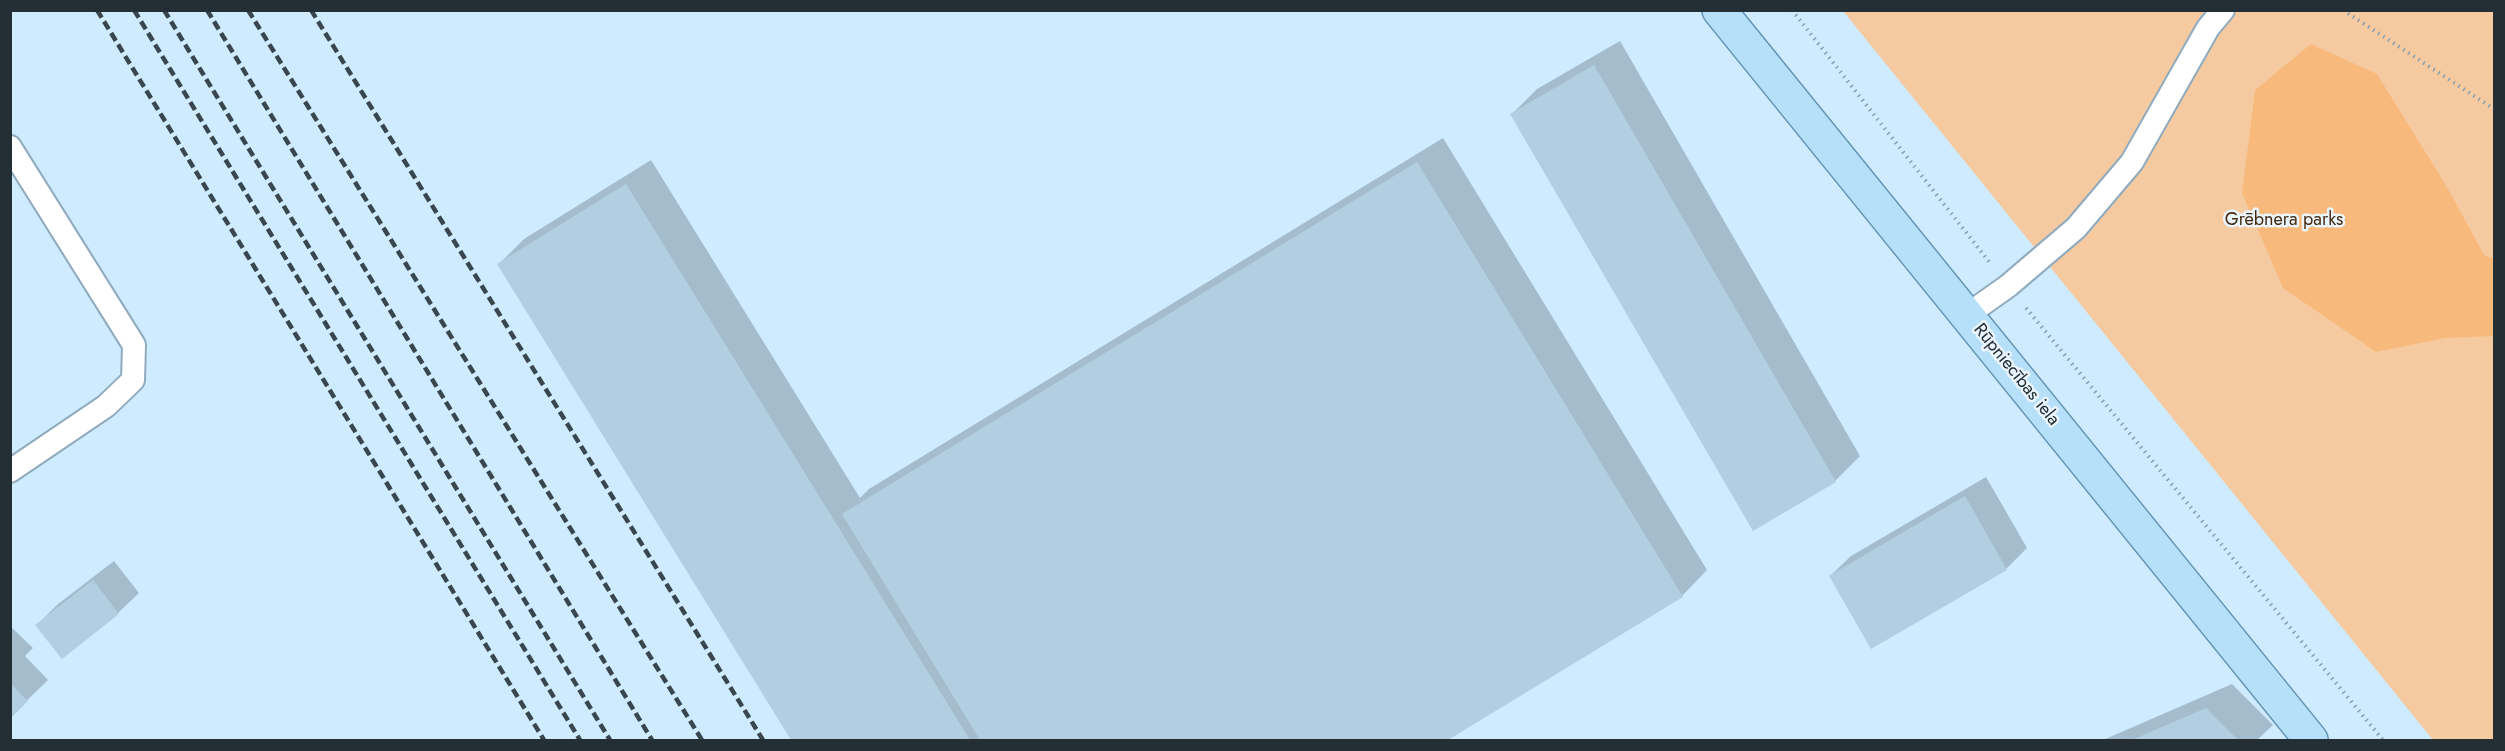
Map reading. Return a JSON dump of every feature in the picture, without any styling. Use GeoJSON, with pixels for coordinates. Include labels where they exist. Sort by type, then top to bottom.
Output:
{"type":"FeatureCollection","features":[{"type":"Feature","properties":{"kind":"main road","name":"Rūpniecības iela"},"geometry":{"type":"LineString","coordinates":[[1719,10],[2311,741]]}},
{"type":"Feature","properties":{"kind":"lane"},"geometry":{"type":"LineString","coordinates":[[1967,315],[2008,286],[2076,228],[2132,162],[2208,28],[2223,10]]}},
{"type":"Feature","properties":{"kind":"lane"},"geometry":{"type":"LineString","coordinates":[[10,147],[134,345],[133,380],[106,406],[10,471]]}},
{"type":"Feature","properties":{"kind":"path"},"geometry":{"type":"LineString","coordinates":[[1792,10],[2008,286],[2383,741]]}},
{"type":"Feature","properties":{"kind":"path"},"geometry":{"type":"LineString","coordinates":[[2343,10],[2494,110]]}},
{"type":"Feature","properties":{"kind":"green space","name":"Grēbnera parks"},"geometry":{"type":"Polygon","coordinates":[[[1843,11],[2494,11],[2494,740],[2433,740],[1843,11]]]}},
{"type":"Feature","properties":{"kind":"shaded area"},"geometry":{"type":"Polygon","coordinates":[[[2311,44],[2377,74],[2447,187],[2484,255],[2494,259],[2494,336],[2445,338],[2376,352],[2283,288],[2242,193],[2255,90],[2311,44]]]}},
{"type":"Feature","properties":{"kind":"building"},"geometry":{"type":"Polygon","coordinates":[[[1594,65],[1836,482],[1753,531],[1510,114],[1594,65]]]}},
{"type":"Feature","properties":{"kind":"building"},"geometry":{"type":"Polygon","coordinates":[[[1417,162],[1683,597],[1448,740],[980,740],[842,514],[1417,162]]]}},
{"type":"Feature","properties":{"kind":"building"},"geometry":{"type":"Polygon","coordinates":[[[626,184],[970,740],[791,740],[497,264],[626,184]]]}},
{"type":"Feature","properties":{"kind":"building"},"geometry":{"type":"Polygon","coordinates":[[[1965,496],[2007,570],[1871,649],[1829,576],[1965,496]]]}},
{"type":"Feature","properties":{"kind":"building"},"geometry":{"type":"Polygon","coordinates":[[[93,580],[119,614],[62,659],[35,625],[93,580]]]}},
{"type":"Feature","properties":{"kind":"building"},"geometry":{"type":"Polygon","coordinates":[[[10,683],[28,701],[10,719],[10,683]]]}},
{"type":"Feature","properties":{"kind":"building"},"geometry":{"type":"Polygon","coordinates":[[[2206,708],[2238,740],[2132,740],[2206,708]]]}},
{"type":"Feature","properties":{"kind":"railway"},"geometry":{"type":"LineString","coordinates":[[97,10],[544,740]]}},
{"type":"Feature","properties":{"kind":"railway"},"geometry":{"type":"LineString","coordinates":[[134,10],[580,740]]}},
{"type":"Feature","properties":{"kind":"railway"},"geometry":{"type":"LineString","coordinates":[[164,10],[610,740]]}},
{"type":"Feature","properties":{"kind":"railway"},"geometry":{"type":"LineString","coordinates":[[207,10],[652,740]]}},
{"type":"Feature","properties":{"kind":"railway"},"geometry":{"type":"LineString","coordinates":[[248,10],[702,740]]}},
{"type":"Feature","properties":{"kind":"railway"},"geometry":{"type":"LineString","coordinates":[[311,10],[763,740]]}}]}
